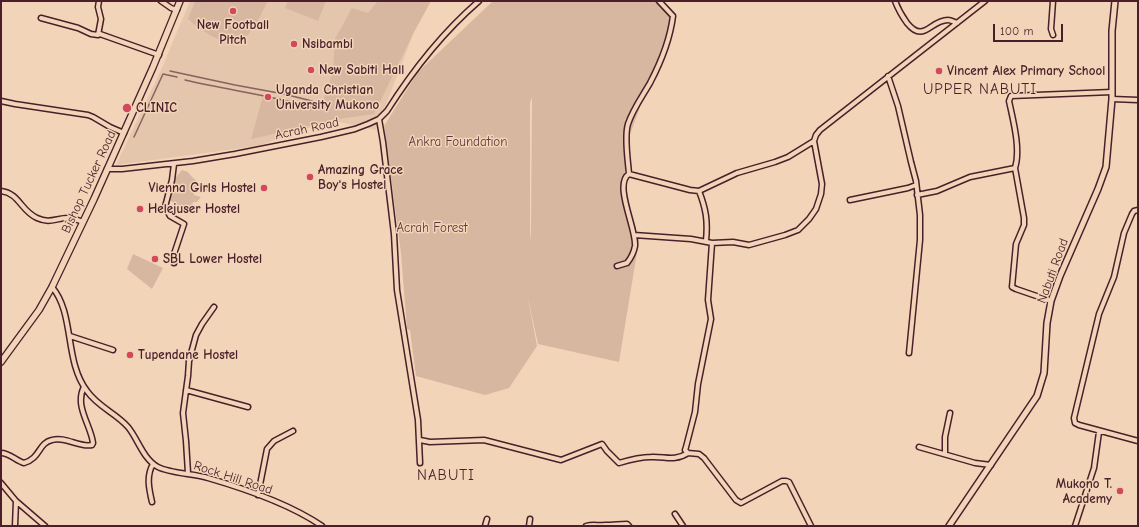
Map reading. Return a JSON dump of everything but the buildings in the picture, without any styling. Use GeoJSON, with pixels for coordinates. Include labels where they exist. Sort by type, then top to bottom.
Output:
{"type":"FeatureCollection","features":[{"type":"Feature","properties":{"kind":"main road","name":"Bishop Tucker Road"},"geometry":{"type":"LineString","coordinates":[[1,362],[38,310],[52,286],[108,169],[159,54],[180,1]]}},
{"type":"Feature","properties":{"kind":"street"},"geometry":{"type":"LineString","coordinates":[[98,35],[101,19],[98,7],[99,1]]}},
{"type":"Feature","properties":{"kind":"street"},"geometry":{"type":"LineString","coordinates":[[161,1],[177,10]]}},
{"type":"Feature","properties":{"kind":"street","name":"Acrah Road"},"geometry":{"type":"LineString","coordinates":[[108,169],[122,170],[174,164],[234,154],[355,129],[379,119],[387,111],[431,49],[467,11],[479,1]]}},
{"type":"Feature","properties":{"kind":"street"},"geometry":{"type":"LineString","coordinates":[[617,266],[627,263],[631,258],[635,246],[634,235],[627,210],[624,184],[625,178],[629,174],[627,126],[636,106],[656,70],[669,39],[672,27],[673,16],[659,1]]}},
{"type":"Feature","properties":{"kind":"street"},"geometry":{"type":"LineString","coordinates":[[895,1],[903,18],[913,30],[918,32],[923,32],[944,21],[957,23]]}},
{"type":"Feature","properties":{"kind":"street"},"geometry":{"type":"LineString","coordinates":[[634,235],[691,239],[712,243],[733,242],[749,245],[785,235],[802,226],[816,209],[822,190],[814,142],[816,135],[820,130],[985,1]]}},
{"type":"Feature","properties":{"kind":"street"},"geometry":{"type":"LineString","coordinates":[[1053,1],[1050,28],[1053,35]]}},
{"type":"Feature","properties":{"kind":"street","name":"Nabuti Road"},"geometry":{"type":"LineString","coordinates":[[949,526],[1036,396],[1044,373],[1047,323],[1051,301],[1106,167],[1112,99],[1112,31],[1115,1]]}},
{"type":"Feature","properties":{"kind":"street"},"geometry":{"type":"LineString","coordinates":[[41,18],[78,28],[91,34],[100,34],[159,54]]}},
{"type":"Feature","properties":{"kind":"street"},"geometry":{"type":"LineString","coordinates":[[888,76],[898,106],[916,185],[920,215],[920,240],[909,353]]}},
{"type":"Feature","properties":{"kind":"street"},"geometry":{"type":"LineString","coordinates":[[1051,301],[1016,290],[1012,287],[1016,244],[1024,225],[1024,218],[1015,168],[1017,159],[1015,133],[1009,101],[1011,96],[1112,92]]}},
{"type":"Feature","properties":{"kind":"street"},"geometry":{"type":"LineString","coordinates":[[1112,99],[1138,100]]}},
{"type":"Feature","properties":{"kind":"street"},"geometry":{"type":"LineString","coordinates":[[1,101],[88,115],[124,133]]}},
{"type":"Feature","properties":{"kind":"street"},"geometry":{"type":"LineString","coordinates":[[379,119],[394,234],[397,290],[411,373],[420,440],[420,463]]}},
{"type":"Feature","properties":{"kind":"street"},"geometry":{"type":"LineString","coordinates":[[629,174],[690,190],[700,191],[737,173],[788,157],[814,142]]}},
{"type":"Feature","properties":{"kind":"street"},"geometry":{"type":"LineString","coordinates":[[174,164],[172,180],[165,208],[168,214],[183,223],[184,226],[174,254],[174,263]]}},
{"type":"Feature","properties":{"kind":"street"},"geometry":{"type":"LineString","coordinates":[[917,195],[937,191],[970,177],[1015,168]]}},
{"type":"Feature","properties":{"kind":"street"},"geometry":{"type":"LineString","coordinates":[[850,200],[916,185]]}},
{"type":"Feature","properties":{"kind":"street"},"geometry":{"type":"LineString","coordinates":[[1,191],[11,194],[27,212],[42,220],[48,222],[70,218],[83,222]]}},
{"type":"Feature","properties":{"kind":"street"},"geometry":{"type":"LineString","coordinates":[[700,191],[706,209],[706,241]]}},
{"type":"Feature","properties":{"kind":"street"},"geometry":{"type":"LineString","coordinates":[[1138,210],[1134,211],[1132,214],[1124,233],[1114,277],[1099,314],[1074,418],[1075,423],[1078,425],[1138,442]]}},
{"type":"Feature","properties":{"kind":"street"},"geometry":{"type":"LineString","coordinates":[[688,453],[685,450],[694,412],[710,319],[708,300],[712,243]]}},
{"type":"Feature","properties":{"kind":"street"},"geometry":{"type":"LineString","coordinates":[[52,286],[60,300],[70,336],[74,363],[84,387],[94,400],[127,426],[143,452],[153,464],[149,471],[149,491],[152,502]]}},
{"type":"Feature","properties":{"kind":"street"},"geometry":{"type":"LineString","coordinates":[[188,473],[186,440],[182,413],[189,361],[194,341],[202,324],[214,307]]}},
{"type":"Feature","properties":{"kind":"street"},"geometry":{"type":"LineString","coordinates":[[70,336],[113,350]]}},
{"type":"Feature","properties":{"kind":"street"},"geometry":{"type":"LineString","coordinates":[[1,453],[7,454],[24,463],[34,458],[44,443],[51,440],[64,439],[92,445],[92,439],[80,400],[80,395],[84,387]]}},
{"type":"Feature","properties":{"kind":"street"},"geometry":{"type":"LineString","coordinates":[[186,390],[248,407]]}},
{"type":"Feature","properties":{"kind":"street"},"geometry":{"type":"LineString","coordinates":[[945,453],[945,437],[950,413]]}},
{"type":"Feature","properties":{"kind":"street"},"geometry":{"type":"LineString","coordinates":[[258,495],[267,449],[274,441],[293,431]]}},
{"type":"Feature","properties":{"kind":"street"},"geometry":{"type":"LineString","coordinates":[[1075,526],[1094,468],[1100,432]]}},
{"type":"Feature","properties":{"kind":"street"},"geometry":{"type":"LineString","coordinates":[[420,440],[430,442],[484,440],[561,460],[602,444],[619,462],[651,457],[681,457],[688,453],[698,454],[704,458],[736,500],[742,503],[782,481],[786,481],[812,526]]}},
{"type":"Feature","properties":{"kind":"street"},"geometry":{"type":"LineString","coordinates":[[919,447],[945,453],[975,463],[991,465]]}},
{"type":"Feature","properties":{"kind":"street","name":"Rock Hill Road"},"geometry":{"type":"LineString","coordinates":[[153,464],[160,468],[188,473],[221,482],[258,495],[297,511],[322,526]]}},
{"type":"Feature","properties":{"kind":"street"},"geometry":{"type":"LineString","coordinates":[[1,482],[16,501],[45,526]]}},
{"type":"Feature","properties":{"kind":"street"},"geometry":{"type":"LineString","coordinates":[[15,526],[16,501]]}},
{"type":"Feature","properties":{"kind":"street"},"geometry":{"type":"LineString","coordinates":[[675,514],[683,526]]}},
{"type":"Feature","properties":{"kind":"street"},"geometry":{"type":"LineString","coordinates":[[485,526],[487,519]]}},
{"type":"Feature","properties":{"kind":"street"},"geometry":{"type":"LineString","coordinates":[[529,526],[530,519]]}},
{"type":"Feature","properties":{"kind":"street"},"geometry":{"type":"LineString","coordinates":[[586,526],[592,524],[604,526],[628,524],[629,526]]}},
{"type":"Feature","properties":{"kind":"shaded area","name":"Uganda Christian University Mukono"},"geometry":{"type":"Polygon","coordinates":[[[190,1],[431,1],[414,32],[376,130],[330,120],[258,146],[116,165],[161,70],[190,1]]]}},
{"type":"Feature","properties":{"kind":"green space"},"geometry":{"type":"Polygon","coordinates":[[[195,1],[268,1],[257,22],[246,37],[236,42],[229,42],[206,33],[188,19],[195,1]]]}},
{"type":"Feature","properties":{"kind":"green space"},"geometry":{"type":"Polygon","coordinates":[[[288,1],[326,1],[318,21],[285,8],[288,1]]]}},
{"type":"Feature","properties":{"kind":"green space"},"geometry":{"type":"Polygon","coordinates":[[[378,1],[431,1],[414,32],[374,114],[330,120],[327,122],[251,139],[263,96],[316,106],[324,98],[333,72],[335,39],[352,8],[368,13],[378,1]]]}},
{"type":"Feature","properties":{"kind":"green space"},"geometry":{"type":"Polygon","coordinates":[[[493,1],[659,1],[673,16],[627,143],[624,182],[639,240],[619,362],[538,344],[527,293],[537,346],[509,388],[485,395],[416,376],[410,330],[407,329],[401,253],[384,126],[418,72],[493,1]],[[532,97],[530,103],[530,241],[532,97]]]}},
{"type":"Feature","properties":{"kind":"green space"},"geometry":{"type":"Polygon","coordinates":[[[182,170],[188,172],[208,190],[202,193],[194,191],[194,195],[201,197],[197,202],[193,202],[191,209],[178,206],[168,199],[175,178],[182,170]]]}},
{"type":"Feature","properties":{"kind":"green space"},"geometry":{"type":"Polygon","coordinates":[[[133,254],[163,268],[152,289],[127,269],[133,254]]]}},
{"type":"Feature","properties":{"kind":"waterway"},"geometry":{"type":"LineString","coordinates":[[170,71],[312,101]]}},
{"type":"Feature","properties":{"kind":"waterway"},"geometry":{"type":"LineString","coordinates":[[134,137],[163,74],[177,77]]}},
{"type":"Feature","properties":{"kind":"waterway"},"geometry":{"type":"LineString","coordinates":[[185,80],[280,99],[311,107]]}},
{"type":"Feature","properties":{"kind":"place","name":"New Football Pitch"},"geometry":{"type":"Point","coordinates":[233,11]}},
{"type":"Feature","properties":{"kind":"place","name":"Nsibambi"},"geometry":{"type":"Point","coordinates":[294,44]}},
{"type":"Feature","properties":{"kind":"place","name":"New Sabiti Hall"},"geometry":{"type":"Point","coordinates":[311,70]}},
{"type":"Feature","properties":{"kind":"place","name":"Vincent Alex Primary School"},"geometry":{"type":"Point","coordinates":[939,71]}},
{"type":"Feature","properties":{"kind":"place","name":"Uganda Christian University Mukono"},"geometry":{"type":"Point","coordinates":[268,97]}},
{"type":"Feature","properties":{"kind":"place","name":"CLINIC"},"geometry":{"type":"Point","coordinates":[127,108]}},
{"type":"Feature","properties":{"kind":"place","name":"Amazing Grace Boy's Hostel"},"geometry":{"type":"Point","coordinates":[310,177]}},
{"type":"Feature","properties":{"kind":"place","name":"Vienna Girls Hostel"},"geometry":{"type":"Point","coordinates":[264,188]}},
{"type":"Feature","properties":{"kind":"place","name":"Helejuser Hostel"},"geometry":{"type":"Point","coordinates":[140,209]}},
{"type":"Feature","properties":{"kind":"place","name":"SBL Lower Hostel"},"geometry":{"type":"Point","coordinates":[155,259]}},
{"type":"Feature","properties":{"kind":"place","name":"Tupendane Hostel"},"geometry":{"type":"Point","coordinates":[130,355]}},
{"type":"Feature","properties":{"kind":"place","name":"Mukono T. Academy"},"geometry":{"type":"Point","coordinates":[1120,491]}},
{"type":"Feature","properties":{"kind":"district","name":"UPPER NABUTI"},"geometry":{"type":"Point","coordinates":[980,90]}},
{"type":"Feature","properties":{"kind":"district","name":"NABUTI"},"geometry":{"type":"Point","coordinates":[446,476]}},
{"type":"Feature","properties":{"kind":"park label","name":"Ankra Foundation"},"geometry":{"type":"Point","coordinates":[458,142]}},
{"type":"Feature","properties":{"kind":"park label","name":"Acrah Forest"},"geometry":{"type":"Point","coordinates":[432,228]}}]}
